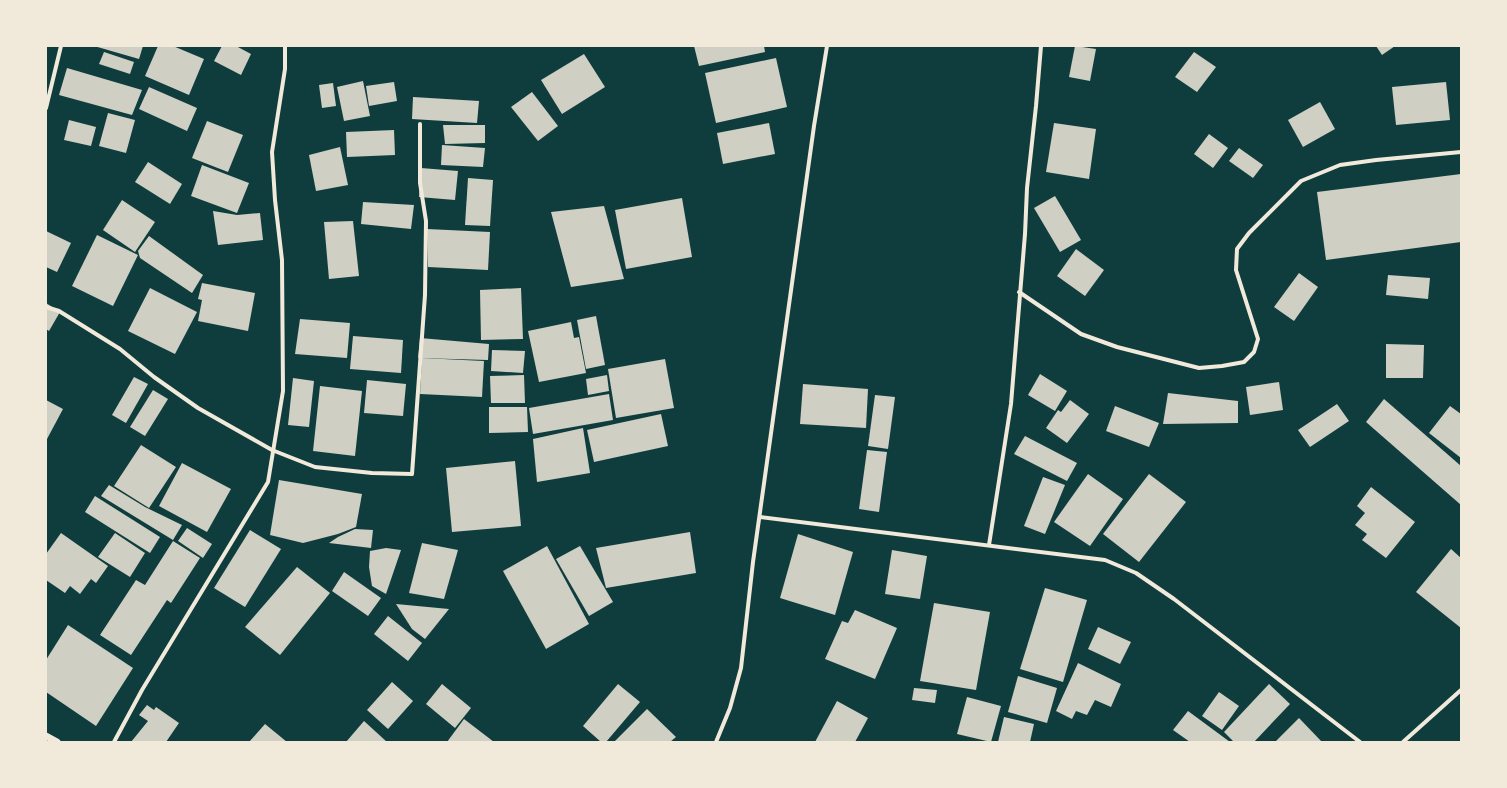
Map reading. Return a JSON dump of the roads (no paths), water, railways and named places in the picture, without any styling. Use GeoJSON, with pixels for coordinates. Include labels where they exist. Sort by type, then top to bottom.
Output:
{"type":"FeatureCollection","features":[{"type":"Feature","properties":{"kind":"street"},"geometry":{"type":"LineString","coordinates":[[46,108],[61,46]]}},
{"type":"Feature","properties":{"kind":"street"},"geometry":{"type":"LineString","coordinates":[[114,742],[142,690],[268,482],[272,450],[283,391],[282,260],[275,200],[272,152],[285,69],[285,46]]}},
{"type":"Feature","properties":{"kind":"street"},"geometry":{"type":"LineString","coordinates":[[716,742],[730,708],[741,668],[753,562],[814,126],[827,46]]}},
{"type":"Feature","properties":{"kind":"street"},"geometry":{"type":"LineString","coordinates":[[989,545],[1011,404],[1019,292],[1041,46]]}},
{"type":"Feature","properties":{"kind":"street"},"geometry":{"type":"LineString","coordinates":[[46,307],[60,311],[120,348],[154,376],[198,408],[272,450],[316,467],[372,474],[412,474],[425,295],[426,222],[420,183],[420,124]]}},
{"type":"Feature","properties":{"kind":"street"},"geometry":{"type":"LineString","coordinates":[[1019,292],[1081,334],[1117,347],[1200,368],[1244,362],[1254,352],[1258,339],[1236,270],[1236,249],[1249,232],[1301,181],[1340,165],[1461,152]]}},
{"type":"Feature","properties":{"kind":"street"},"geometry":{"type":"LineString","coordinates":[[760,517],[1105,560],[1136,573],[1218,631],[1360,742]]}},
{"type":"Feature","properties":{"kind":"street"},"geometry":{"type":"LineString","coordinates":[[1403,742],[1461,690]]}},
{"type":"Feature","properties":{"kind":"street"},"geometry":{"type":"LineString","coordinates":[[46,736],[57,742]]}}]}
